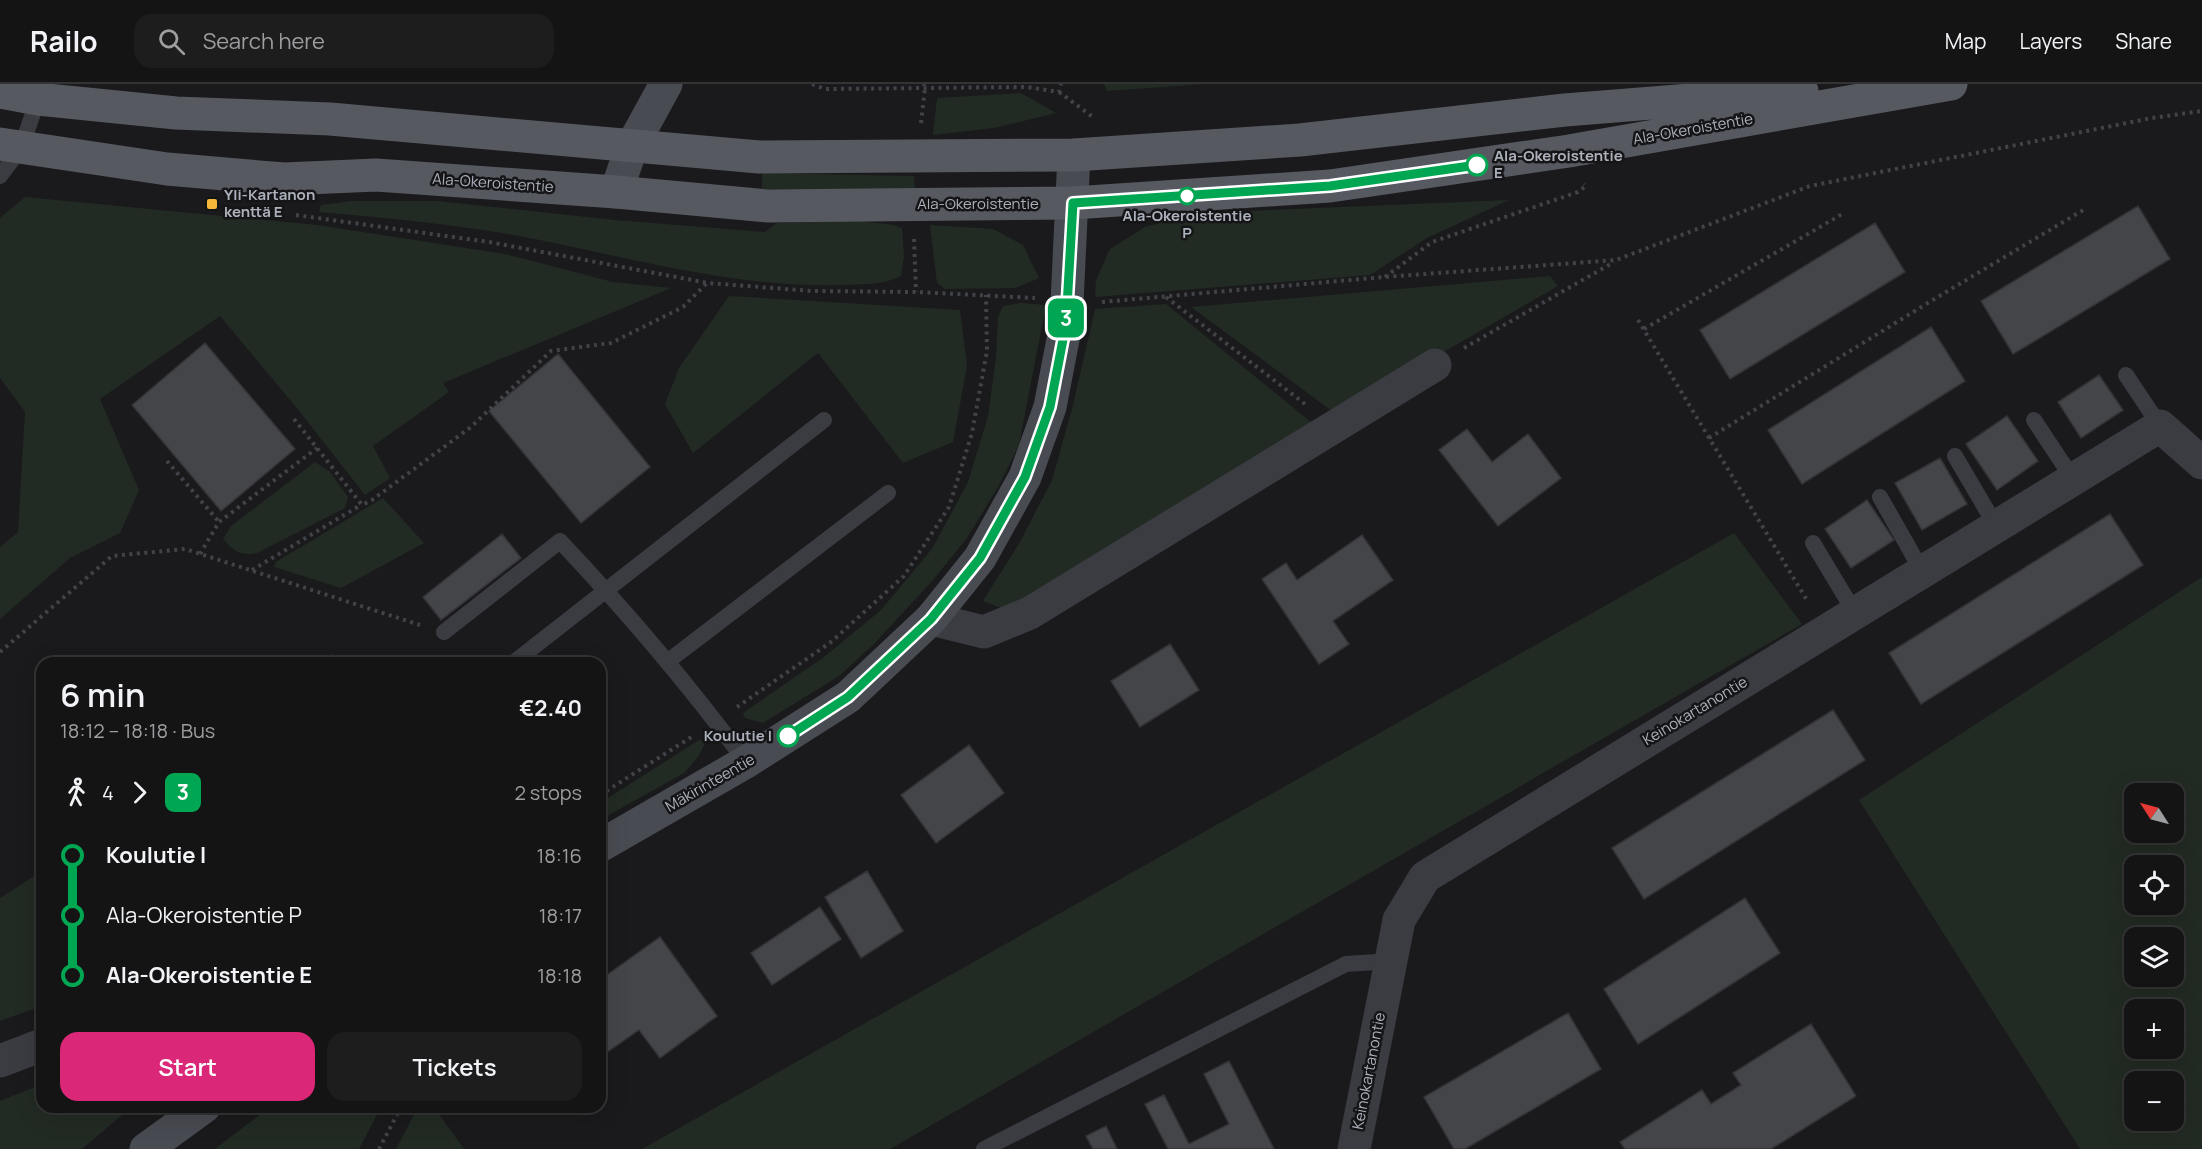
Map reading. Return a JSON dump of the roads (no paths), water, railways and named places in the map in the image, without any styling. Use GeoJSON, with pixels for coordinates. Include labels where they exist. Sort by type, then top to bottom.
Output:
{"type":"FeatureCollection","features":[{"type":"Feature","properties":{"kind":"main road","name":"Ala-Okeroistentie"},"geometry":{"type":"LineString","coordinates":[[0,92],[38,99],[176,113],[330,119],[759,157],[1074,155],[1300,140],[1565,110],[1888,84]]}},
{"type":"Feature","properties":{"kind":"main road","name":"Ala-Okeroistentie"},"geometry":{"type":"LineString","coordinates":[[10,146],[167,169],[284,179],[376,175],[616,192],[768,206],[1073,203],[1330,186],[1569,151],[1951,84]]}},
{"type":"Feature","properties":{"kind":"street"},"geometry":{"type":"LineString","coordinates":[[616,192],[632,146],[666,84]]}},
{"type":"Feature","properties":{"kind":"street","name":"Mäkirinteentie"},"geometry":{"type":"LineString","coordinates":[[606,843],[746,762],[848,697],[931,619],[980,558],[1025,477],[1050,407],[1066,324],[1074,155]]}},
{"type":"Feature","properties":{"kind":"street"},"geometry":{"type":"LineString","coordinates":[[931,619],[984,632],[1030,613],[1435,365]]}},
{"type":"Feature","properties":{"kind":"street"},"geometry":{"type":"LineString","coordinates":[[2160,426],[2202,463]]}},
{"type":"Feature","properties":{"kind":"street","name":"Keinokartanontie"},"geometry":{"type":"LineString","coordinates":[[1354,1149],[1399,920],[1425,877],[2160,426]]}},
{"type":"Feature","properties":{"kind":"street"},"geometry":{"type":"LineString","coordinates":[[0,1061],[36,1047]]}},
{"type":"Feature","properties":{"kind":"street"},"geometry":{"type":"LineString","coordinates":[[146,1149],[196,1113]]}},
{"type":"Feature","properties":{"kind":"lane"},"geometry":{"type":"LineString","coordinates":[[0,176],[10,146],[38,99]]}},
{"type":"Feature","properties":{"kind":"lane"},"geometry":{"type":"LineString","coordinates":[[2126,375],[2160,426]]}},
{"type":"Feature","properties":{"kind":"lane"},"geometry":{"type":"LineString","coordinates":[[521,657],[824,420]]}},
{"type":"Feature","properties":{"kind":"lane"},"geometry":{"type":"LineString","coordinates":[[2034,420],[2073,479]]}},
{"type":"Feature","properties":{"kind":"lane"},"geometry":{"type":"LineString","coordinates":[[1955,456],[1996,526]]}},
{"type":"Feature","properties":{"kind":"lane"},"geometry":{"type":"LineString","coordinates":[[667,662],[888,493]]}},
{"type":"Feature","properties":{"kind":"lane"},"geometry":{"type":"LineString","coordinates":[[1880,497],[1922,571]]}},
{"type":"Feature","properties":{"kind":"lane"},"geometry":{"type":"LineString","coordinates":[[444,632],[560,541],[607,590],[716,721],[746,762]]}},
{"type":"Feature","properties":{"kind":"lane"},"geometry":{"type":"LineString","coordinates":[[1812,543],[1855,613]]}},
{"type":"Feature","properties":{"kind":"lane"},"geometry":{"type":"LineString","coordinates":[[984,1149],[1346,964],[1391,961]]}},
{"type":"Feature","properties":{"kind":"place","name":"Ala-Okeroistentie E"},"geometry":{"type":"Point","coordinates":[1477,165]}},
{"type":"Feature","properties":{"kind":"place","name":"Ala-Okeroistentie P"},"geometry":{"type":"Point","coordinates":[1187,196]}},
{"type":"Feature","properties":{"kind":"place","name":"Yli-Kartanon kenttä E"},"geometry":{"type":"Point","coordinates":[212,204]}},
{"type":"Feature","properties":{"kind":"place","name":"Koulutie I"},"geometry":{"type":"Point","coordinates":[788,736]}}]}
